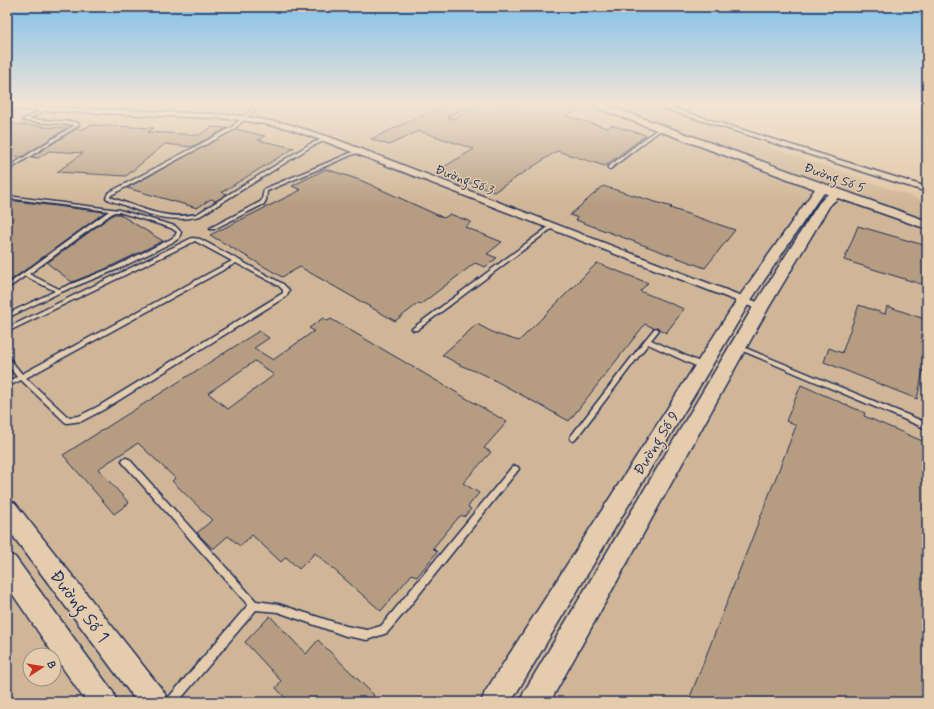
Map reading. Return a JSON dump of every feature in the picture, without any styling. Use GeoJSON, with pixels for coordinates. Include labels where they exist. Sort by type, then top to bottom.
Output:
{"type":"FeatureCollection","features":[{"type":"Feature","properties":{"kind":"street","name":"Đường Số 5"},"geometry":{"type":"LineString","coordinates":[[688,138],[927,225]]}},
{"type":"Feature","properties":{"kind":"street"},"geometry":{"type":"LineString","coordinates":[[761,138],[927,190]]}},
{"type":"Feature","properties":{"kind":"street","name":"Đường Số 3"},"geometry":{"type":"LineString","coordinates":[[327,139],[752,303]]}},
{"type":"Feature","properties":{"kind":"street","name":"Đường Số 9"},"geometry":{"type":"LineString","coordinates":[[495,702],[703,366],[752,303],[825,203],[829,190]]}},
{"type":"Feature","properties":{"kind":"street","name":"Đường Số 9"},"geometry":{"type":"LineString","coordinates":[[534,702],[738,347],[752,303]]}},
{"type":"Feature","properties":{"kind":"street","name":"Đường Số 1"},"geometry":{"type":"LineString","coordinates":[[7,510],[154,702]]}},
{"type":"Feature","properties":{"kind":"street"},"geometry":{"type":"LineString","coordinates":[[7,565],[103,702]]}},
{"type":"Feature","properties":{"kind":"lane"},"geometry":{"type":"LineString","coordinates":[[7,170],[57,138]]}},
{"type":"Feature","properties":{"kind":"lane"},"geometry":{"type":"LineString","coordinates":[[213,138],[109,194],[108,198],[167,218],[190,218],[198,215],[311,145],[327,139]]}},
{"type":"Feature","properties":{"kind":"lane"},"geometry":{"type":"LineString","coordinates":[[610,168],[648,138]]}},
{"type":"Feature","properties":{"kind":"lane"},"geometry":{"type":"LineString","coordinates":[[212,228],[262,203],[264,200],[265,190],[359,151]]}},
{"type":"Feature","properties":{"kind":"lane"},"geometry":{"type":"LineString","coordinates":[[7,197],[113,210],[173,228],[179,232],[177,237],[173,240],[116,268],[59,291],[7,316]]}},
{"type":"Feature","properties":{"kind":"lane"},"geometry":{"type":"LineString","coordinates":[[7,287],[113,210]]}},
{"type":"Feature","properties":{"kind":"lane"},"geometry":{"type":"LineString","coordinates":[[416,329],[553,226]]}},
{"type":"Feature","properties":{"kind":"lane"},"geometry":{"type":"LineString","coordinates":[[7,330],[190,240],[198,240],[281,285],[286,290],[285,294],[101,408],[73,421],[67,420],[21,377],[7,360]]}},
{"type":"Feature","properties":{"kind":"lane"},"geometry":{"type":"LineString","coordinates":[[7,385],[235,261]]}},
{"type":"Feature","properties":{"kind":"lane"},"geometry":{"type":"LineString","coordinates":[[25,274],[59,291]]}},
{"type":"Feature","properties":{"kind":"lane"},"geometry":{"type":"LineString","coordinates":[[573,438],[656,330]]}},
{"type":"Feature","properties":{"kind":"lane"},"geometry":{"type":"LineString","coordinates":[[647,341],[703,366]]}},
{"type":"Feature","properties":{"kind":"lane"},"geometry":{"type":"LineString","coordinates":[[738,347],[927,426]]}},
{"type":"Feature","properties":{"kind":"lane"},"geometry":{"type":"LineString","coordinates":[[126,461],[254,605],[278,608],[346,631],[368,635],[384,630],[516,469]]}},
{"type":"Feature","properties":{"kind":"lane"},"geometry":{"type":"LineString","coordinates":[[172,702],[254,605]]}},
{"type":"Feature","properties":{"kind":"shaded area"},"geometry":{"type":"Polygon","coordinates":[[[7,138],[745,138],[927,202],[927,702],[7,702],[7,138]]]}},
{"type":"Feature","properties":{"kind":"building"},"geometry":{"type":"Polygon","coordinates":[[[7,138],[51,138],[22,157],[7,156],[7,138]]]}},
{"type":"Feature","properties":{"kind":"building"},"geometry":{"type":"Polygon","coordinates":[[[61,138],[208,138],[192,147],[165,144],[126,176],[57,172],[83,153],[49,151],[38,158],[31,157],[61,138]]]}},
{"type":"Feature","properties":{"kind":"building"},"geometry":{"type":"Polygon","coordinates":[[[219,138],[261,138],[258,140],[294,148],[222,192],[227,194],[216,201],[211,199],[197,208],[127,188],[219,138]]]}},
{"type":"Feature","properties":{"kind":"building"},"geometry":{"type":"Polygon","coordinates":[[[373,138],[404,138],[389,145],[371,139],[373,138]]]}},
{"type":"Feature","properties":{"kind":"building"},"geometry":{"type":"Polygon","coordinates":[[[441,138],[642,138],[605,166],[557,151],[494,192],[437,171],[474,149],[441,138]]]}},
{"type":"Feature","properties":{"kind":"building"},"geometry":{"type":"Polygon","coordinates":[[[326,169],[360,180],[444,218],[450,214],[471,222],[465,227],[502,242],[487,254],[497,258],[485,267],[475,263],[421,304],[419,303],[395,321],[300,267],[282,277],[210,235],[301,190],[292,186],[326,169]]]}},
{"type":"Feature","properties":{"kind":"building"},"geometry":{"type":"Polygon","coordinates":[[[603,186],[672,207],[670,208],[735,230],[705,268],[576,220],[578,218],[570,215],[603,186]]]}},
{"type":"Feature","properties":{"kind":"building"},"geometry":{"type":"Polygon","coordinates":[[[7,200],[105,212],[7,283],[7,200]]]}},
{"type":"Feature","properties":{"kind":"building"},"geometry":{"type":"Polygon","coordinates":[[[114,214],[119,214],[163,241],[103,270],[72,282],[47,263],[114,214]]]}},
{"type":"Feature","properties":{"kind":"building"},"geometry":{"type":"Polygon","coordinates":[[[858,226],[927,246],[927,286],[844,260],[858,226]]]}},
{"type":"Feature","properties":{"kind":"building"},"geometry":{"type":"Polygon","coordinates":[[[597,263],[648,283],[640,291],[684,309],[666,333],[657,327],[654,328],[645,324],[569,421],[485,375],[462,366],[442,355],[477,324],[496,334],[519,341],[597,263]]]}},
{"type":"Feature","properties":{"kind":"building"},"geometry":{"type":"Polygon","coordinates":[[[859,305],[885,314],[887,306],[927,320],[927,373],[923,371],[917,399],[824,362],[829,348],[842,353],[859,305]]]}},
{"type":"Feature","properties":{"kind":"building"},"geometry":{"type":"Polygon","coordinates":[[[323,318],[328,321],[331,319],[507,422],[484,448],[491,452],[463,483],[479,493],[468,507],[471,509],[464,517],[462,515],[458,518],[433,548],[437,552],[417,577],[412,574],[381,611],[315,553],[299,569],[286,557],[281,562],[252,535],[240,546],[228,536],[213,549],[197,533],[212,520],[172,481],[175,478],[138,443],[98,469],[129,503],[114,514],[63,455],[259,331],[269,338],[254,348],[273,360],[314,331],[309,328],[323,318]],[[255,361],[208,393],[228,409],[274,375],[255,361]]]}},
{"type":"Feature","properties":{"kind":"building"},"geometry":{"type":"Polygon","coordinates":[[[801,385],[865,413],[864,416],[927,443],[927,702],[688,702],[796,426],[786,421],[801,385]]]}},
{"type":"Feature","properties":{"kind":"building"},"geometry":{"type":"Polygon","coordinates":[[[270,616],[306,654],[318,640],[374,695],[368,702],[289,702],[276,688],[281,681],[245,642],[270,616]]]}}]}
